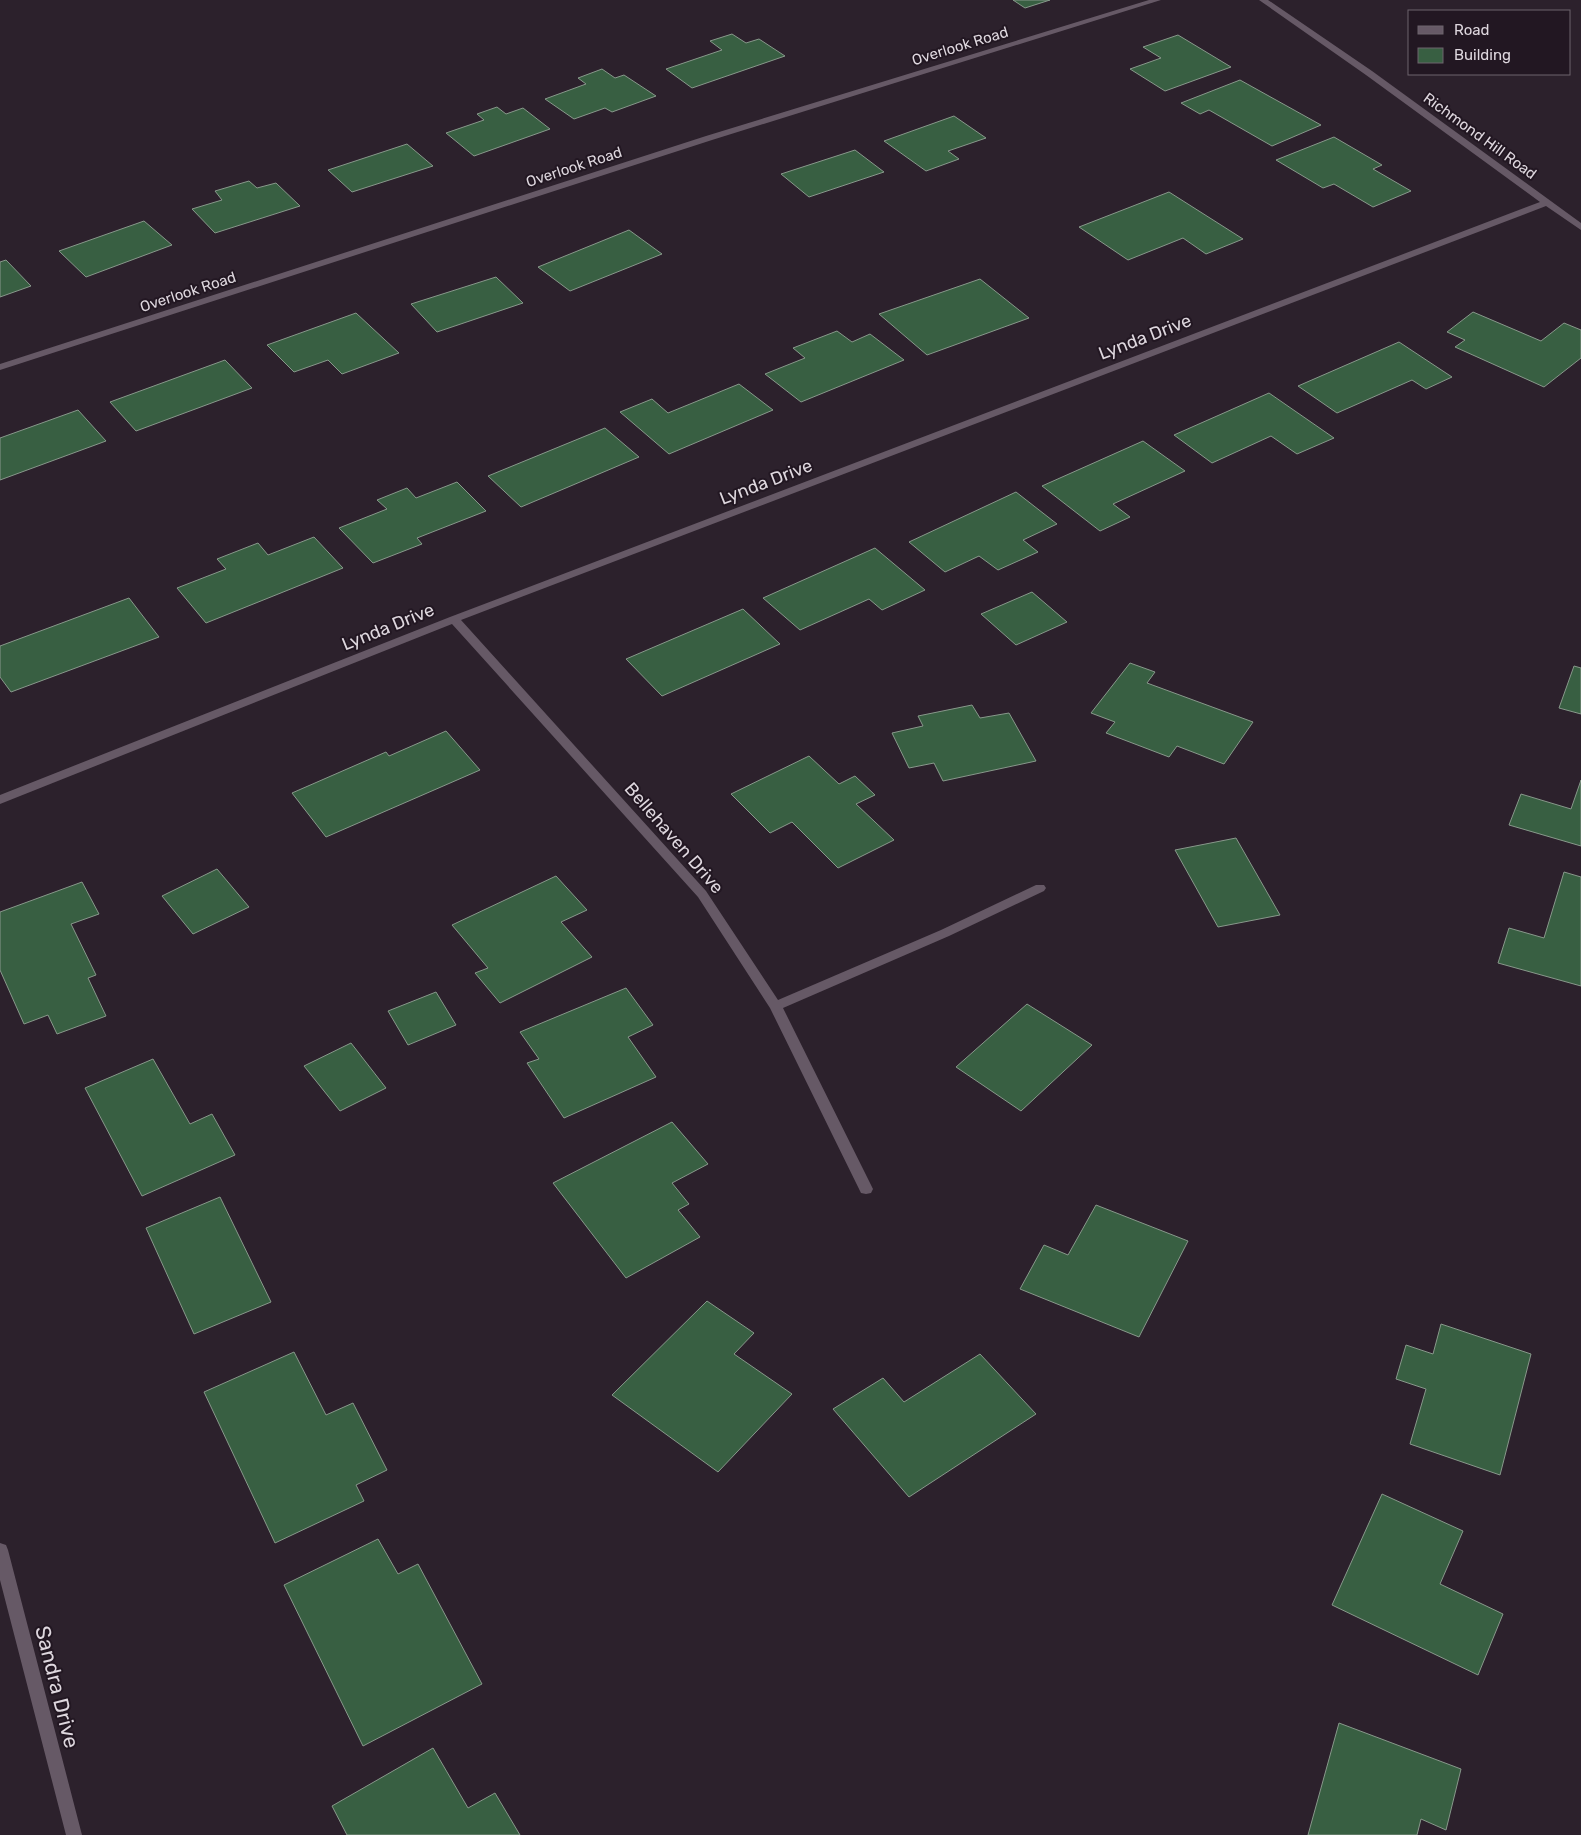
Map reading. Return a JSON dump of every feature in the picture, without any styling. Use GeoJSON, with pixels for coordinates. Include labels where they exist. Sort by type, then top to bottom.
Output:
{"type":"FeatureCollection","features":[{"type":"Feature","properties":{"kind":"street","name":"Overlook Road"},"geometry":{"type":"LineString","coordinates":[[0,367],[700,141],[1157,0]]}},
{"type":"Feature","properties":{"kind":"street","name":"Richmond Hill Road"},"geometry":{"type":"LineString","coordinates":[[1263,0],[1369,73],[1581,227]]}},
{"type":"Feature","properties":{"kind":"street","name":"Lynda Drive"},"geometry":{"type":"LineString","coordinates":[[0,800],[454,619],[1547,202]]}},
{"type":"Feature","properties":{"kind":"street","name":"Bellehaven Drive"},"geometry":{"type":"LineString","coordinates":[[454,619],[702,894],[775,1006],[866,1189]]}},
{"type":"Feature","properties":{"kind":"street"},"geometry":{"type":"LineString","coordinates":[[775,1006],[945,933],[1040,888]]}},
{"type":"Feature","properties":{"kind":"street","name":"Sandra Drive"},"geometry":{"type":"LineString","coordinates":[[0,1550],[74,1835]]}},
{"type":"Feature","properties":{"kind":"building"},"geometry":{"type":"Polygon","coordinates":[[[1013,0],[1050,0],[1025,8],[1013,0]]]}},
{"type":"Feature","properties":{"kind":"building"},"geometry":{"type":"Polygon","coordinates":[[[732,34],[746,43],[759,39],[785,56],[692,88],[666,69],[722,50],[710,41],[732,34]]]}},
{"type":"Feature","properties":{"kind":"building"},"geometry":{"type":"Polygon","coordinates":[[[1178,35],[1231,67],[1165,91],[1130,69],[1161,58],[1143,47],[1178,35]]]}},
{"type":"Feature","properties":{"kind":"building"},"geometry":{"type":"Polygon","coordinates":[[[602,69],[615,78],[624,75],[656,96],[612,112],[605,108],[574,119],[545,99],[586,84],[578,78],[602,69]]]}},
{"type":"Feature","properties":{"kind":"building"},"geometry":{"type":"Polygon","coordinates":[[[1240,80],[1321,125],[1272,146],[1209,110],[1200,114],[1181,103],[1240,80]]]}},
{"type":"Feature","properties":{"kind":"building"},"geometry":{"type":"Polygon","coordinates":[[[497,107],[506,114],[523,108],[550,129],[474,156],[446,133],[484,120],[477,114],[497,107]]]}},
{"type":"Feature","properties":{"kind":"building"},"geometry":{"type":"Polygon","coordinates":[[[954,116],[986,138],[948,151],[959,159],[926,171],[884,141],[954,116]]]}},
{"type":"Feature","properties":{"kind":"building"},"geometry":{"type":"Polygon","coordinates":[[[1334,137],[1382,165],[1373,169],[1411,191],[1373,207],[1334,184],[1323,188],[1276,160],[1334,137]]]}},
{"type":"Feature","properties":{"kind":"building"},"geometry":{"type":"Polygon","coordinates":[[[407,144],[433,166],[352,192],[328,170],[407,144]]]}},
{"type":"Feature","properties":{"kind":"building"},"geometry":{"type":"Polygon","coordinates":[[[855,150],[884,172],[809,197],[781,174],[855,150]]]}},
{"type":"Feature","properties":{"kind":"building"},"geometry":{"type":"Polygon","coordinates":[[[249,181],[257,188],[276,183],[300,206],[215,233],[192,209],[222,200],[215,191],[249,181]]]}},
{"type":"Feature","properties":{"kind":"building"},"geometry":{"type":"Polygon","coordinates":[[[1169,192],[1243,239],[1206,254],[1183,238],[1128,260],[1079,227],[1169,192]]]}},
{"type":"Feature","properties":{"kind":"building"},"geometry":{"type":"Polygon","coordinates":[[[144,221],[172,245],[86,277],[59,251],[144,221]]]}},
{"type":"Feature","properties":{"kind":"building"},"geometry":{"type":"Polygon","coordinates":[[[629,230],[662,254],[570,291],[538,267],[629,230]]]}},
{"type":"Feature","properties":{"kind":"building"},"geometry":{"type":"Polygon","coordinates":[[[6,260],[31,286],[0,297],[0,262],[6,260]]]}},
{"type":"Feature","properties":{"kind":"building"},"geometry":{"type":"Polygon","coordinates":[[[496,277],[523,303],[437,332],[411,304],[496,277]]]}},
{"type":"Feature","properties":{"kind":"building"},"geometry":{"type":"Polygon","coordinates":[[[980,279],[1029,318],[927,355],[879,314],[980,279]]]}},
{"type":"Feature","properties":{"kind":"building"},"geometry":{"type":"Polygon","coordinates":[[[1473,312],[1541,341],[1564,323],[1581,330],[1581,358],[1544,387],[1455,347],[1465,340],[1447,332],[1473,312]]]}},
{"type":"Feature","properties":{"kind":"building"},"geometry":{"type":"Polygon","coordinates":[[[356,313],[399,353],[342,374],[328,360],[294,372],[267,345],[356,313]]]}},
{"type":"Feature","properties":{"kind":"building"},"geometry":{"type":"Polygon","coordinates":[[[837,331],[852,342],[870,334],[904,360],[801,402],[765,374],[805,358],[793,348],[837,331]]]}},
{"type":"Feature","properties":{"kind":"building"},"geometry":{"type":"Polygon","coordinates":[[[1399,342],[1452,377],[1426,389],[1412,380],[1337,413],[1298,386],[1399,342]]]}},
{"type":"Feature","properties":{"kind":"building"},"geometry":{"type":"Polygon","coordinates":[[[225,360],[252,388],[136,431],[110,402],[225,360]]]}},
{"type":"Feature","properties":{"kind":"building"},"geometry":{"type":"Polygon","coordinates":[[[739,384],[773,410],[669,454],[620,412],[652,399],[668,413],[739,384]]]}},
{"type":"Feature","properties":{"kind":"building"},"geometry":{"type":"Polygon","coordinates":[[[1269,393],[1334,438],[1297,454],[1271,436],[1212,463],[1174,435],[1269,393]]]}},
{"type":"Feature","properties":{"kind":"building"},"geometry":{"type":"Polygon","coordinates":[[[78,410],[106,441],[0,480],[0,438],[78,410]]]}},
{"type":"Feature","properties":{"kind":"building"},"geometry":{"type":"Polygon","coordinates":[[[605,428],[639,457],[521,507],[488,476],[605,428]]]}},
{"type":"Feature","properties":{"kind":"building"},"geometry":{"type":"Polygon","coordinates":[[[1143,441],[1185,471],[1113,504],[1130,517],[1100,531],[1042,486],[1143,441]]]}},
{"type":"Feature","properties":{"kind":"building"},"geometry":{"type":"Polygon","coordinates":[[[457,482],[486,511],[417,538],[422,544],[373,563],[339,528],[387,509],[377,500],[407,488],[416,498],[457,482]]]}},
{"type":"Feature","properties":{"kind":"building"},"geometry":{"type":"Polygon","coordinates":[[[1016,492],[1057,524],[1023,540],[1038,552],[998,570],[979,556],[945,572],[909,542],[1016,492]]]}},
{"type":"Feature","properties":{"kind":"building"},"geometry":{"type":"Polygon","coordinates":[[[314,537],[343,568],[206,623],[177,588],[226,569],[217,559],[258,543],[268,555],[314,537]]]}},
{"type":"Feature","properties":{"kind":"building"},"geometry":{"type":"Polygon","coordinates":[[[875,548],[925,590],[882,610],[869,599],[800,630],[763,598],[875,548]]]}},
{"type":"Feature","properties":{"kind":"building"},"geometry":{"type":"Polygon","coordinates":[[[1032,592],[1067,622],[1016,645],[981,614],[1032,592]]]}},
{"type":"Feature","properties":{"kind":"building"},"geometry":{"type":"Polygon","coordinates":[[[129,598],[159,637],[11,692],[0,677],[0,646],[129,598]]]}},
{"type":"Feature","properties":{"kind":"building"},"geometry":{"type":"Polygon","coordinates":[[[743,609],[780,644],[662,696],[626,659],[743,609]]]}},
{"type":"Feature","properties":{"kind":"building"},"geometry":{"type":"Polygon","coordinates":[[[1130,663],[1155,672],[1147,683],[1253,722],[1224,764],[1177,746],[1169,757],[1106,733],[1115,722],[1091,713],[1130,663]]]}},
{"type":"Feature","properties":{"kind":"building"},"geometry":{"type":"Polygon","coordinates":[[[1574,666],[1581,668],[1581,714],[1559,708],[1574,666]]]}},
{"type":"Feature","properties":{"kind":"building"},"geometry":{"type":"Polygon","coordinates":[[[972,705],[980,718],[1009,713],[1036,761],[943,781],[934,763],[909,768],[892,733],[923,726],[918,716],[972,705]]]}},
{"type":"Feature","properties":{"kind":"building"},"geometry":{"type":"Polygon","coordinates":[[[446,731],[480,770],[326,837],[292,793],[386,752],[389,756],[446,731]]]}},
{"type":"Feature","properties":{"kind":"building"},"geometry":{"type":"Polygon","coordinates":[[[809,756],[839,784],[855,776],[875,795],[856,804],[894,840],[838,868],[792,822],[770,833],[731,794],[809,756]]]}},
{"type":"Feature","properties":{"kind":"building"},"geometry":{"type":"Polygon","coordinates":[[[1581,780],[1581,846],[1509,825],[1521,794],[1571,809],[1581,780]]]}},
{"type":"Feature","properties":{"kind":"building"},"geometry":{"type":"Polygon","coordinates":[[[1236,838],[1280,915],[1218,927],[1175,850],[1236,838]]]}},
{"type":"Feature","properties":{"kind":"building"},"geometry":{"type":"Polygon","coordinates":[[[217,869],[249,907],[193,934],[162,896],[217,869]]]}},
{"type":"Feature","properties":{"kind":"building"},"geometry":{"type":"Polygon","coordinates":[[[1564,872],[1581,877],[1581,986],[1498,963],[1509,928],[1544,938],[1564,872]]]}},
{"type":"Feature","properties":{"kind":"building"},"geometry":{"type":"Polygon","coordinates":[[[556,876],[587,910],[561,922],[592,957],[500,1003],[475,973],[488,968],[452,925],[556,876]]]}},
{"type":"Feature","properties":{"kind":"building"},"geometry":{"type":"Polygon","coordinates":[[[82,882],[99,914],[71,924],[96,975],[88,978],[106,1016],[57,1034],[48,1015],[24,1024],[0,970],[0,912],[82,882]]]}},
{"type":"Feature","properties":{"kind":"building"},"geometry":{"type":"Polygon","coordinates":[[[626,988],[653,1025],[628,1037],[656,1077],[564,1118],[527,1063],[539,1059],[520,1032],[626,988]]]}},
{"type":"Feature","properties":{"kind":"building"},"geometry":{"type":"Polygon","coordinates":[[[436,992],[456,1025],[408,1045],[388,1011],[436,992]]]}},
{"type":"Feature","properties":{"kind":"building"},"geometry":{"type":"Polygon","coordinates":[[[1027,1004],[1092,1045],[1021,1111],[956,1067],[1027,1004]]]}},
{"type":"Feature","properties":{"kind":"building"},"geometry":{"type":"Polygon","coordinates":[[[351,1043],[386,1088],[340,1111],[304,1066],[351,1043]]]}},
{"type":"Feature","properties":{"kind":"building"},"geometry":{"type":"Polygon","coordinates":[[[153,1059],[190,1124],[212,1114],[235,1155],[142,1196],[85,1088],[153,1059]]]}},
{"type":"Feature","properties":{"kind":"building"},"geometry":{"type":"Polygon","coordinates":[[[672,1122],[708,1164],[672,1183],[689,1204],[678,1210],[700,1237],[626,1278],[553,1183],[672,1122]]]}},
{"type":"Feature","properties":{"kind":"building"},"geometry":{"type":"Polygon","coordinates":[[[220,1197],[271,1302],[194,1334],[146,1228],[220,1197]]]}},
{"type":"Feature","properties":{"kind":"building"},"geometry":{"type":"Polygon","coordinates":[[[1096,1205],[1188,1241],[1139,1337],[1020,1289],[1044,1245],[1068,1255],[1096,1205]]]}},
{"type":"Feature","properties":{"kind":"building"},"geometry":{"type":"Polygon","coordinates":[[[707,1301],[754,1333],[734,1354],[792,1394],[718,1472],[612,1395],[707,1301]]]}},
{"type":"Feature","properties":{"kind":"building"},"geometry":{"type":"Polygon","coordinates":[[[1441,1324],[1531,1354],[1500,1475],[1410,1444],[1426,1389],[1396,1379],[1406,1345],[1433,1354],[1441,1324]]]}},
{"type":"Feature","properties":{"kind":"building"},"geometry":{"type":"Polygon","coordinates":[[[294,1352],[326,1415],[353,1403],[387,1470],[356,1485],[364,1501],[275,1543],[204,1392],[294,1352]]]}},
{"type":"Feature","properties":{"kind":"building"},"geometry":{"type":"Polygon","coordinates":[[[980,1354],[1036,1414],[909,1497],[833,1409],[883,1378],[904,1402],[980,1354]]]}},
{"type":"Feature","properties":{"kind":"building"},"geometry":{"type":"Polygon","coordinates":[[[1382,1494],[1463,1531],[1440,1584],[1503,1614],[1478,1675],[1332,1605],[1382,1494]]]}},
{"type":"Feature","properties":{"kind":"building"},"geometry":{"type":"Polygon","coordinates":[[[378,1539],[398,1574],[418,1564],[482,1684],[363,1746],[284,1585],[378,1539]]]}},
{"type":"Feature","properties":{"kind":"building"},"geometry":{"type":"Polygon","coordinates":[[[1339,1723],[1461,1769],[1446,1830],[1421,1819],[1417,1835],[1308,1835],[1339,1723]]]}},
{"type":"Feature","properties":{"kind":"building"},"geometry":{"type":"Polygon","coordinates":[[[433,1748],[468,1808],[495,1793],[520,1835],[347,1835],[332,1806],[433,1748]]]}}]}
